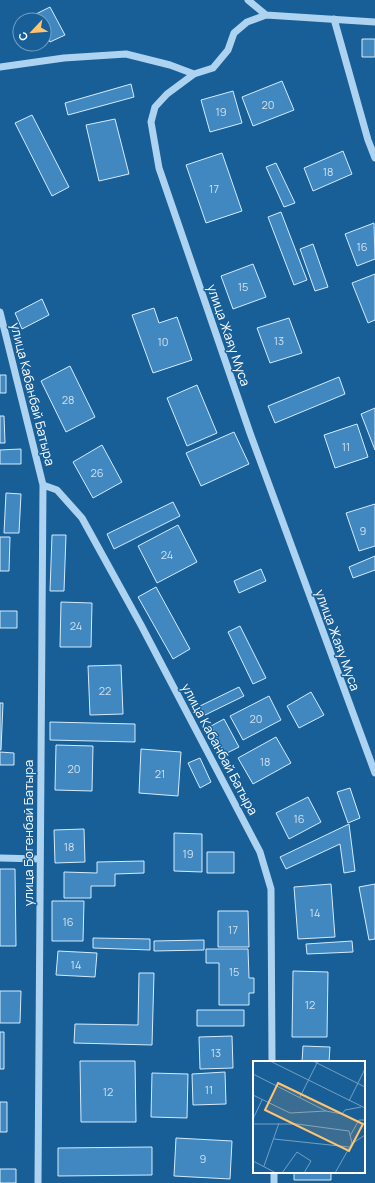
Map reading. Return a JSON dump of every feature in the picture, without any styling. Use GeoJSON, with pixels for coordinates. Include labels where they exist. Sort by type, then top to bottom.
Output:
{"type":"FeatureCollection","features":[{"type":"Feature","properties":{"kind":"street"},"geometry":{"type":"LineString","coordinates":[[248,0],[266,15]]}},
{"type":"Feature","properties":{"kind":"street","name":"улица Жаяу Муса"},"geometry":{"type":"LineString","coordinates":[[375,22],[266,15],[247,22],[234,33],[228,50],[213,68],[194,74],[167,94],[155,107],[151,122],[159,168],[250,433],[375,773]]}},
{"type":"Feature","properties":{"kind":"street"},"geometry":{"type":"LineString","coordinates":[[334,19],[368,140],[375,158]]}},
{"type":"Feature","properties":{"kind":"street"},"geometry":{"type":"LineString","coordinates":[[0,67],[64,58],[126,54],[170,65],[194,74]]}},
{"type":"Feature","properties":{"kind":"street","name":"улица Кабанбай Батыра"},"geometry":{"type":"LineString","coordinates":[[0,312],[43,484],[57,490],[82,518],[142,626],[260,852],[271,890],[272,1061]]}},
{"type":"Feature","properties":{"kind":"street","name":"улица Богенбай Батыра"},"geometry":{"type":"LineString","coordinates":[[38,1183],[43,484]]}},
{"type":"Feature","properties":{"kind":"street"},"geometry":{"type":"LineString","coordinates":[[0,858],[40,860]]}},
{"type":"Feature","properties":{"kind":"building"},"geometry":{"type":"Polygon","coordinates":[[[50,7],[65,35],[52,41],[52,12],[40,12],[50,7]]]}},
{"type":"Feature","properties":{"kind":"building"},"geometry":{"type":"Polygon","coordinates":[[[362,39],[375,39],[375,57],[362,57],[362,39]]]}},
{"type":"Feature","properties":{"kind":"building"},"geometry":{"type":"Polygon","coordinates":[[[282,81],[294,110],[253,126],[242,97],[282,81]]]}},
{"type":"Feature","properties":{"kind":"building"},"geometry":{"type":"Polygon","coordinates":[[[131,84],[134,97],[68,115],[65,103],[131,84]]]}},
{"type":"Feature","properties":{"kind":"building"},"geometry":{"type":"Polygon","coordinates":[[[233,91],[242,123],[210,132],[201,100],[233,91]]]}},
{"type":"Feature","properties":{"kind":"building"},"geometry":{"type":"Polygon","coordinates":[[[32,115],[69,187],[52,196],[15,123],[32,115]]]}},
{"type":"Feature","properties":{"kind":"building"},"geometry":{"type":"Polygon","coordinates":[[[115,119],[129,174],[99,181],[86,125],[115,119]]]}},
{"type":"Feature","properties":{"kind":"building"},"geometry":{"type":"Polygon","coordinates":[[[343,151],[352,174],[313,191],[304,168],[343,151]]]}},
{"type":"Feature","properties":{"kind":"building"},"geometry":{"type":"Polygon","coordinates":[[[222,153],[242,211],[206,223],[186,165],[222,153]]]}},
{"type":"Feature","properties":{"kind":"building"},"geometry":{"type":"Polygon","coordinates":[[[276,163],[295,203],[284,207],[266,167],[276,163]]]}},
{"type":"Feature","properties":{"kind":"building"},"geometry":{"type":"Polygon","coordinates":[[[281,212],[307,280],[294,285],[268,217],[281,212]]]}},
{"type":"Feature","properties":{"kind":"building"},"geometry":{"type":"Polygon","coordinates":[[[374,223],[375,259],[357,266],[345,234],[374,223]]]}},
{"type":"Feature","properties":{"kind":"building"},"geometry":{"type":"Polygon","coordinates":[[[313,244],[328,287],[315,291],[300,249],[313,244]]]}},
{"type":"Feature","properties":{"kind":"building"},"geometry":{"type":"Polygon","coordinates":[[[253,264],[266,297],[233,309],[221,276],[253,264]]]}},
{"type":"Feature","properties":{"kind":"building"},"geometry":{"type":"Polygon","coordinates":[[[375,274],[375,320],[368,323],[352,283],[375,274]]]}},
{"type":"Feature","properties":{"kind":"building"},"geometry":{"type":"Polygon","coordinates":[[[42,299],[49,315],[22,329],[15,313],[42,299]]]}},
{"type":"Feature","properties":{"kind":"building"},"geometry":{"type":"Polygon","coordinates":[[[154,308],[159,323],[177,317],[192,360],[153,373],[132,315],[154,308]]]}},
{"type":"Feature","properties":{"kind":"building"},"geometry":{"type":"Polygon","coordinates":[[[289,318],[302,353],[270,363],[257,328],[289,318]]]}},
{"type":"Feature","properties":{"kind":"building"},"geometry":{"type":"Polygon","coordinates":[[[70,366],[95,417],[66,432],[41,381],[70,366]]]}},
{"type":"Feature","properties":{"kind":"building"},"geometry":{"type":"Polygon","coordinates":[[[0,375],[6,375],[6,393],[0,393],[0,375]]]}},
{"type":"Feature","properties":{"kind":"building"},"geometry":{"type":"Polygon","coordinates":[[[339,377],[345,394],[275,423],[268,406],[339,377]]]}},
{"type":"Feature","properties":{"kind":"building"},"geometry":{"type":"Polygon","coordinates":[[[197,385],[217,433],[187,446],[167,398],[197,385]]]}},
{"type":"Feature","properties":{"kind":"building"},"geometry":{"type":"Polygon","coordinates":[[[375,408],[375,450],[361,414],[375,408]]]}},
{"type":"Feature","properties":{"kind":"building"},"geometry":{"type":"Polygon","coordinates":[[[0,416],[4,416],[5,443],[0,443],[0,416]]]}},
{"type":"Feature","properties":{"kind":"building"},"geometry":{"type":"Polygon","coordinates":[[[357,424],[368,457],[335,468],[324,435],[357,424]]]}},
{"type":"Feature","properties":{"kind":"building"},"geometry":{"type":"Polygon","coordinates":[[[234,432],[249,464],[201,486],[186,453],[234,432]]]}},
{"type":"Feature","properties":{"kind":"building"},"geometry":{"type":"Polygon","coordinates":[[[102,445],[122,482],[93,498],[73,462],[102,445]]]}},
{"type":"Feature","properties":{"kind":"building"},"geometry":{"type":"Polygon","coordinates":[[[21,449],[21,464],[0,464],[0,450],[21,449]]]}},
{"type":"Feature","properties":{"kind":"building"},"geometry":{"type":"Polygon","coordinates":[[[6,493],[21,494],[19,533],[4,533],[6,493]]]}},
{"type":"Feature","properties":{"kind":"building"},"geometry":{"type":"Polygon","coordinates":[[[173,502],[180,516],[114,549],[107,534],[173,502]]]}},
{"type":"Feature","properties":{"kind":"building"},"geometry":{"type":"Polygon","coordinates":[[[375,504],[375,546],[359,551],[346,513],[375,504]]]}},
{"type":"Feature","properties":{"kind":"building"},"geometry":{"type":"Polygon","coordinates":[[[178,525],[197,562],[157,583],[138,546],[178,525]]]}},
{"type":"Feature","properties":{"kind":"building"},"geometry":{"type":"Polygon","coordinates":[[[52,535],[66,535],[64,591],[50,591],[52,535]]]}},
{"type":"Feature","properties":{"kind":"building"},"geometry":{"type":"Polygon","coordinates":[[[0,537],[10,537],[9,571],[0,571],[0,537]]]}},
{"type":"Feature","properties":{"kind":"building"},"geometry":{"type":"Polygon","coordinates":[[[375,556],[375,570],[353,578],[349,567],[375,556]]]}},
{"type":"Feature","properties":{"kind":"building"},"geometry":{"type":"Polygon","coordinates":[[[261,569],[266,581],[239,593],[234,581],[261,569]]]}},
{"type":"Feature","properties":{"kind":"building"},"geometry":{"type":"Polygon","coordinates":[[[156,587],[190,649],[173,659],[138,597],[156,587]]]}},
{"type":"Feature","properties":{"kind":"building"},"geometry":{"type":"Polygon","coordinates":[[[61,602],[92,603],[91,647],[60,647],[61,602]]]}},
{"type":"Feature","properties":{"kind":"building"},"geometry":{"type":"Polygon","coordinates":[[[0,611],[17,611],[17,628],[0,628],[0,611]]]}},
{"type":"Feature","properties":{"kind":"building"},"geometry":{"type":"Polygon","coordinates":[[[240,626],[266,678],[253,684],[228,632],[240,626]]]}},
{"type":"Feature","properties":{"kind":"building"},"geometry":{"type":"Polygon","coordinates":[[[121,665],[123,714],[90,715],[88,666],[121,665]]]}},
{"type":"Feature","properties":{"kind":"building"},"geometry":{"type":"Polygon","coordinates":[[[239,687],[244,696],[205,715],[200,706],[239,687]]]}},
{"type":"Feature","properties":{"kind":"building"},"geometry":{"type":"Polygon","coordinates":[[[311,692],[324,715],[299,728],[287,706],[311,692]]]}},
{"type":"Feature","properties":{"kind":"building"},"geometry":{"type":"Polygon","coordinates":[[[269,696],[281,720],[243,740],[230,716],[269,696]]]}},
{"type":"Feature","properties":{"kind":"building"},"geometry":{"type":"Polygon","coordinates":[[[0,703],[3,703],[1,750],[0,750],[0,703]]]}},
{"type":"Feature","properties":{"kind":"building"},"geometry":{"type":"Polygon","coordinates":[[[224,719],[239,747],[225,754],[211,726],[224,719]]]}},
{"type":"Feature","properties":{"kind":"building"},"geometry":{"type":"Polygon","coordinates":[[[50,722],[135,724],[135,742],[50,740],[50,722]]]}},
{"type":"Feature","properties":{"kind":"building"},"geometry":{"type":"Polygon","coordinates":[[[276,737],[291,763],[253,784],[238,758],[276,737]]]}},
{"type":"Feature","properties":{"kind":"building"},"geometry":{"type":"Polygon","coordinates":[[[56,745],[93,746],[92,791],[55,790],[56,745]]]}},
{"type":"Feature","properties":{"kind":"building"},"geometry":{"type":"Polygon","coordinates":[[[141,749],[181,752],[178,796],[139,793],[141,749]]]}},
{"type":"Feature","properties":{"kind":"building"},"geometry":{"type":"Polygon","coordinates":[[[0,752],[14,753],[14,765],[0,765],[0,752]]]}},
{"type":"Feature","properties":{"kind":"building"},"geometry":{"type":"Polygon","coordinates":[[[200,758],[211,782],[200,788],[188,763],[200,758]]]}},
{"type":"Feature","properties":{"kind":"building"},"geometry":{"type":"Polygon","coordinates":[[[350,788],[360,818],[348,823],[337,792],[350,788]]]}},
{"type":"Feature","properties":{"kind":"building"},"geometry":{"type":"Polygon","coordinates":[[[308,797],[321,822],[289,839],[276,813],[308,797]]]}},
{"type":"Feature","properties":{"kind":"building"},"geometry":{"type":"Polygon","coordinates":[[[349,824],[355,871],[344,873],[340,844],[286,869],[280,857],[349,824]]]}},
{"type":"Feature","properties":{"kind":"building"},"geometry":{"type":"Polygon","coordinates":[[[84,829],[85,862],[55,863],[54,830],[84,829]]]}},
{"type":"Feature","properties":{"kind":"building"},"geometry":{"type":"Polygon","coordinates":[[[174,833],[202,834],[202,872],[174,871],[174,833]]]}},
{"type":"Feature","properties":{"kind":"building"},"geometry":{"type":"Polygon","coordinates":[[[207,852],[234,852],[234,873],[207,873],[207,852]]]}},
{"type":"Feature","properties":{"kind":"building"},"geometry":{"type":"Polygon","coordinates":[[[144,861],[144,873],[115,874],[115,886],[91,886],[91,898],[64,898],[64,872],[97,873],[97,862],[144,861]]]}},
{"type":"Feature","properties":{"kind":"building"},"geometry":{"type":"Polygon","coordinates":[[[0,869],[15,869],[16,946],[0,946],[0,869]]]}},
{"type":"Feature","properties":{"kind":"building"},"geometry":{"type":"Polygon","coordinates":[[[331,884],[335,937],[298,939],[294,887],[331,884]]]}},
{"type":"Feature","properties":{"kind":"building"},"geometry":{"type":"Polygon","coordinates":[[[375,884],[375,939],[369,940],[359,887],[375,884]]]}},
{"type":"Feature","properties":{"kind":"building"},"geometry":{"type":"Polygon","coordinates":[[[52,901],[84,901],[83,941],[52,941],[52,901]]]}},
{"type":"Feature","properties":{"kind":"building"},"geometry":{"type":"Polygon","coordinates":[[[218,911],[248,911],[249,947],[218,947],[218,911]]]}},
{"type":"Feature","properties":{"kind":"building"},"geometry":{"type":"Polygon","coordinates":[[[93,938],[150,939],[150,950],[93,948],[93,938]]]}},
{"type":"Feature","properties":{"kind":"building"},"geometry":{"type":"Polygon","coordinates":[[[204,940],[204,950],[154,951],[154,941],[204,940]]]}},
{"type":"Feature","properties":{"kind":"building"},"geometry":{"type":"Polygon","coordinates":[[[352,941],[353,952],[307,954],[306,944],[352,941]]]}},
{"type":"Feature","properties":{"kind":"building"},"geometry":{"type":"Polygon","coordinates":[[[206,949],[248,949],[249,978],[254,978],[254,993],[249,993],[249,1005],[219,1005],[219,963],[206,963],[206,949]]]}},
{"type":"Feature","properties":{"kind":"building"},"geometry":{"type":"Polygon","coordinates":[[[58,951],[97,953],[95,977],[56,975],[58,951]]]}},
{"type":"Feature","properties":{"kind":"building"},"geometry":{"type":"Polygon","coordinates":[[[293,971],[328,972],[327,1037],[292,1037],[293,971]]]}},
{"type":"Feature","properties":{"kind":"building"},"geometry":{"type":"Polygon","coordinates":[[[139,973],[154,973],[152,1045],[74,1043],[75,1024],[138,1025],[139,973]]]}},
{"type":"Feature","properties":{"kind":"building"},"geometry":{"type":"Polygon","coordinates":[[[0,991],[21,991],[20,1023],[0,1023],[0,991]]]}},
{"type":"Feature","properties":{"kind":"building"},"geometry":{"type":"Polygon","coordinates":[[[197,1010],[244,1010],[244,1026],[197,1026],[197,1010]]]}},
{"type":"Feature","properties":{"kind":"building"},"geometry":{"type":"Polygon","coordinates":[[[0,1032],[4,1032],[4,1069],[0,1069],[0,1032]]]}},
{"type":"Feature","properties":{"kind":"building"},"geometry":{"type":"Polygon","coordinates":[[[232,1036],[233,1068],[200,1069],[199,1037],[232,1036]]]}},
{"type":"Feature","properties":{"kind":"building"},"geometry":{"type":"Polygon","coordinates":[[[303,1046],[330,1047],[329,1061],[302,1061],[303,1046]]]}},
{"type":"Feature","properties":{"kind":"building"},"geometry":{"type":"Polygon","coordinates":[[[80,1061],[135,1061],[136,1122],[81,1122],[80,1061]]]}},
{"type":"Feature","properties":{"kind":"building"},"geometry":{"type":"Polygon","coordinates":[[[225,1072],[226,1104],[193,1105],[192,1074],[225,1072]]]}},
{"type":"Feature","properties":{"kind":"building"},"geometry":{"type":"Polygon","coordinates":[[[152,1073],[188,1074],[187,1118],[151,1117],[152,1073]]]}},
{"type":"Feature","properties":{"kind":"building"},"geometry":{"type":"Polygon","coordinates":[[[0,1102],[7,1102],[7,1132],[0,1132],[0,1102]]]}},
{"type":"Feature","properties":{"kind":"building"},"geometry":{"type":"Polygon","coordinates":[[[176,1138],[232,1141],[230,1179],[174,1176],[176,1138]]]}},
{"type":"Feature","properties":{"kind":"building"},"geometry":{"type":"Polygon","coordinates":[[[152,1147],[152,1175],[58,1176],[58,1148],[152,1147]]]}},
{"type":"Feature","properties":{"kind":"building"},"geometry":{"type":"Polygon","coordinates":[[[0,1169],[16,1169],[16,1183],[0,1183],[0,1169]]]}},
{"type":"Feature","properties":{"kind":"building"},"geometry":{"type":"Polygon","coordinates":[[[294,1173],[331,1173],[331,1180],[294,1180],[294,1173]]]}}]}
